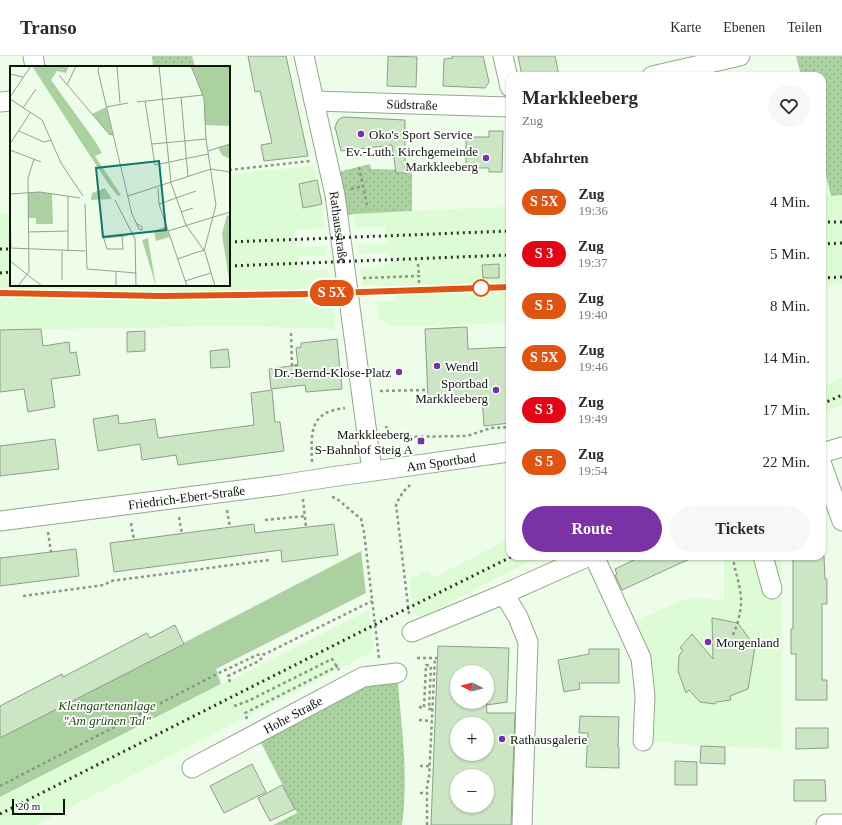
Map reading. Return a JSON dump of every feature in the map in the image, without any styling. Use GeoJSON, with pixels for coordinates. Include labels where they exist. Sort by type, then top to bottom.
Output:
{"type":"FeatureCollection","features":[{"type":"Feature","properties":{"kind":"street"},"geometry":{"type":"LineString","coordinates":[[33,56],[35,66]]}},
{"type":"Feature","properties":{"kind":"street","name":"Rathausstraße"},"geometry":{"type":"LineString","coordinates":[[304,56],[338,217],[372,472]]}},
{"type":"Feature","properties":{"kind":"street"},"geometry":{"type":"LineString","coordinates":[[503,56],[507,72]]}},
{"type":"Feature","properties":{"kind":"street"},"geometry":{"type":"LineString","coordinates":[[670,72],[740,56]]}},
{"type":"Feature","properties":{"kind":"street"},"geometry":{"type":"LineString","coordinates":[[0,102],[10,101]]}},
{"type":"Feature","properties":{"kind":"street","name":"Südstraße"},"geometry":{"type":"LineString","coordinates":[[314,101],[506,107]]}},
{"type":"Feature","properties":{"kind":"street"},"geometry":{"type":"LineString","coordinates":[[826,452],[842,447]]}},
{"type":"Feature","properties":{"kind":"street","name":"Am Sportbad"},"geometry":{"type":"LineString","coordinates":[[372,472],[506,453]]}},
{"type":"Feature","properties":{"kind":"street","name":"Friedrich-Ebert-Straße"},"geometry":{"type":"LineString","coordinates":[[0,521],[280,485],[331,476],[372,472]]}},
{"type":"Feature","properties":{"kind":"street"},"geometry":{"type":"LineString","coordinates":[[826,476],[842,521]]}},
{"type":"Feature","properties":{"kind":"street"},"geometry":{"type":"LineString","coordinates":[[410,624],[504,594],[580,560]]}},
{"type":"Feature","properties":{"kind":"street"},"geometry":{"type":"LineString","coordinates":[[596,560],[641,658],[645,696],[643,741]]}},
{"type":"Feature","properties":{"kind":"street"},"geometry":{"type":"LineString","coordinates":[[764,560],[772,589]]}},
{"type":"Feature","properties":{"kind":"street"},"geometry":{"type":"LineString","coordinates":[[504,594],[518,617],[528,642],[522,825]]}},
{"type":"Feature","properties":{"kind":"street","name":"Hohe Straße"},"geometry":{"type":"LineString","coordinates":[[192,768],[363,677],[397,673]]}},
{"type":"Feature","properties":{"kind":"path"},"geometry":{"type":"LineString","coordinates":[[230,170],[314,161]]}},
{"type":"Feature","properties":{"kind":"path"},"geometry":{"type":"LineString","coordinates":[[359,167],[367,206]]}},
{"type":"Feature","properties":{"kind":"path"},"geometry":{"type":"LineString","coordinates":[[347,190],[363,186]]}},
{"type":"Feature","properties":{"kind":"path"},"geometry":{"type":"LineString","coordinates":[[418,264],[419,285]]}},
{"type":"Feature","properties":{"kind":"path"},"geometry":{"type":"LineString","coordinates":[[362,278],[419,276]]}},
{"type":"Feature","properties":{"kind":"path"},"geometry":{"type":"LineString","coordinates":[[291,333],[292,366],[298,365]]}},
{"type":"Feature","properties":{"kind":"path"},"geometry":{"type":"LineString","coordinates":[[381,398],[380,391],[427,390]]}},
{"type":"Feature","properties":{"kind":"path"},"geometry":{"type":"LineString","coordinates":[[312,463],[313,430],[318,419],[325,412],[334,409],[347,408]]}},
{"type":"Feature","properties":{"kind":"path"},"geometry":{"type":"LineString","coordinates":[[385,421],[388,435],[398,437],[467,436],[491,428],[506,427]]}},
{"type":"Feature","properties":{"kind":"path"},"geometry":{"type":"LineString","coordinates":[[410,624],[396,504],[403,492],[413,482]]}},
{"type":"Feature","properties":{"kind":"path"},"geometry":{"type":"LineString","coordinates":[[331,496],[336,498],[362,519],[379,658]]}},
{"type":"Feature","properties":{"kind":"path"},"geometry":{"type":"LineString","coordinates":[[303,498],[306,527]]}},
{"type":"Feature","properties":{"kind":"path"},"geometry":{"type":"LineString","coordinates":[[296,499],[309,498]]}},
{"type":"Feature","properties":{"kind":"path"},"geometry":{"type":"LineString","coordinates":[[230,527],[227,508],[232,507]]}},
{"type":"Feature","properties":{"kind":"path"},"geometry":{"type":"LineString","coordinates":[[179,514],[182,534]]}},
{"type":"Feature","properties":{"kind":"path"},"geometry":{"type":"LineString","coordinates":[[265,520],[305,516]]}},
{"type":"Feature","properties":{"kind":"path"},"geometry":{"type":"LineString","coordinates":[[124,522],[131,521],[134,540]]}},
{"type":"Feature","properties":{"kind":"path"},"geometry":{"type":"LineString","coordinates":[[41,532],[55,530]]}},
{"type":"Feature","properties":{"kind":"path"},"geometry":{"type":"LineString","coordinates":[[48,531],[51,552]]}},
{"type":"Feature","properties":{"kind":"path"},"geometry":{"type":"LineString","coordinates":[[23,596],[104,585],[111,581],[269,560]]}},
{"type":"Feature","properties":{"kind":"path"},"geometry":{"type":"LineString","coordinates":[[733,635],[739,620],[741,598],[734,560]]}},
{"type":"Feature","properties":{"kind":"path"},"geometry":{"type":"LineString","coordinates":[[0,786],[217,674],[256,655],[265,654],[372,601]]}},
{"type":"Feature","properties":{"kind":"path"},"geometry":{"type":"LineString","coordinates":[[230,682],[228,676],[259,661],[265,654]]}},
{"type":"Feature","properties":{"kind":"path"},"geometry":{"type":"LineString","coordinates":[[417,658],[436,658],[427,793],[427,825]]}},
{"type":"Feature","properties":{"kind":"path"},"geometry":{"type":"LineString","coordinates":[[234,706],[248,701],[332,659],[338,666],[341,674]]}},
{"type":"Feature","properties":{"kind":"path"},"geometry":{"type":"LineString","coordinates":[[245,713],[338,666]]}},
{"type":"Feature","properties":{"kind":"path"},"geometry":{"type":"LineString","coordinates":[[419,707],[424,708],[426,666],[431,666],[429,709],[433,709]]}},
{"type":"Feature","properties":{"kind":"path"},"geometry":{"type":"LineString","coordinates":[[419,720],[432,721]]}},
{"type":"Feature","properties":{"kind":"path"},"geometry":{"type":"LineString","coordinates":[[420,766],[430,766]]}},
{"type":"Feature","properties":{"kind":"path"},"geometry":{"type":"LineString","coordinates":[[420,793],[427,793]]}},
{"type":"Feature","properties":{"kind":"shaded area"},"geometry":{"type":"Polygon","coordinates":[[[313,166],[322,204],[324,228],[294,230],[295,239],[297,247],[326,246],[327,255],[298,256],[301,270],[328,270],[330,286],[303,287],[306,304],[332,303],[336,329],[237,326],[0,330],[0,214],[10,214],[10,286],[230,286],[230,174],[313,166]]]}},
{"type":"Feature","properties":{"kind":"shaded area"},"geometry":{"type":"Polygon","coordinates":[[[842,195],[842,284],[826,285],[826,196],[842,195]]]}},
{"type":"Feature","properties":{"kind":"shaded area"},"geometry":{"type":"Polygon","coordinates":[[[506,207],[506,323],[396,327],[379,320],[377,302],[397,301],[395,286],[378,286],[378,284],[362,285],[361,269],[377,268],[377,265],[391,264],[390,253],[359,254],[358,245],[388,244],[385,227],[355,227],[354,214],[506,207]]]}},
{"type":"Feature","properties":{"kind":"shaded area"},"geometry":{"type":"Polygon","coordinates":[[[842,378],[842,405],[826,412],[826,385],[842,378]]]}},
{"type":"Feature","properties":{"kind":"shaded area"},"geometry":{"type":"Polygon","coordinates":[[[506,540],[506,560],[532,560],[422,617],[417,616],[413,613],[410,579],[428,570],[433,578],[506,540]]]}},
{"type":"Feature","properties":{"kind":"shaded area","name":"Morgenland"},"geometry":{"type":"Polygon","coordinates":[[[724,560],[781,560],[782,749],[701,746],[650,741],[645,696],[626,626],[688,598],[724,600],[724,560]]]}},
{"type":"Feature","properties":{"kind":"shaded area"},"geometry":{"type":"Polygon","coordinates":[[[369,610],[374,651],[36,825],[0,825],[0,797],[369,610]]]}},
{"type":"Feature","properties":{"kind":"green space"},"geometry":{"type":"Polygon","coordinates":[[[152,56],[192,56],[195,66],[153,66],[152,56]]]}},
{"type":"Feature","properties":{"kind":"green space"},"geometry":{"type":"Polygon","coordinates":[[[796,56],[842,56],[842,195],[831,196],[826,175],[826,72],[800,72],[796,56]]]}},
{"type":"Feature","properties":{"kind":"green space"},"geometry":{"type":"Polygon","coordinates":[[[370,164],[371,169],[412,170],[412,211],[354,214],[338,217],[330,174],[370,164]]]}},
{"type":"Feature","properties":{"kind":"green space","name":"Kleingartenanlage \"Am grünen Tal\""},"geometry":{"type":"Polygon","coordinates":[[[361,551],[366,593],[216,669],[221,684],[0,797],[0,738],[361,551]]]}},
{"type":"Feature","properties":{"kind":"green space"},"geometry":{"type":"Polygon","coordinates":[[[397,673],[405,768],[402,825],[273,825],[297,813],[257,735],[363,677],[397,673]]]}},
{"type":"Feature","properties":{"kind":"building"},"geometry":{"type":"Polygon","coordinates":[[[248,56],[286,56],[308,156],[264,161],[261,145],[272,143],[260,91],[255,92],[248,56]]]}},
{"type":"Feature","properties":{"kind":"building"},"geometry":{"type":"Polygon","coordinates":[[[388,56],[417,57],[416,87],[387,86],[388,56]]]}},
{"type":"Feature","properties":{"kind":"building"},"geometry":{"type":"Polygon","coordinates":[[[452,56],[483,56],[489,82],[485,88],[443,86],[444,59],[453,58],[452,56]]]}},
{"type":"Feature","properties":{"kind":"building"},"geometry":{"type":"Polygon","coordinates":[[[518,56],[555,56],[558,72],[521,72],[518,56]]]}},
{"type":"Feature","properties":{"kind":"building"},"geometry":{"type":"Polygon","coordinates":[[[343,117],[405,120],[405,173],[396,173],[392,145],[341,151],[335,127],[338,120],[343,117]]]}},
{"type":"Feature","properties":{"kind":"building"},"geometry":{"type":"Polygon","coordinates":[[[489,131],[503,131],[502,172],[489,172],[489,168],[466,168],[466,137],[489,137],[489,131]]]}},
{"type":"Feature","properties":{"kind":"building"},"geometry":{"type":"Polygon","coordinates":[[[317,180],[322,204],[303,208],[299,184],[317,180]]]}},
{"type":"Feature","properties":{"kind":"building"},"geometry":{"type":"Polygon","coordinates":[[[499,264],[499,278],[483,278],[482,265],[499,264]]]}},
{"type":"Feature","properties":{"kind":"building"},"geometry":{"type":"Polygon","coordinates":[[[467,327],[468,349],[506,347],[506,423],[484,426],[482,397],[428,399],[425,329],[467,327]]]}},
{"type":"Feature","properties":{"kind":"building"},"geometry":{"type":"Polygon","coordinates":[[[41,329],[43,346],[69,342],[70,353],[76,352],[80,375],[51,379],[55,407],[28,412],[24,389],[0,392],[0,330],[41,329]]]}},
{"type":"Feature","properties":{"kind":"building"},"geometry":{"type":"Polygon","coordinates":[[[145,331],[145,351],[127,352],[127,332],[145,331]]]}},
{"type":"Feature","properties":{"kind":"building"},"geometry":{"type":"Polygon","coordinates":[[[337,339],[342,389],[306,392],[305,385],[271,389],[269,369],[298,365],[296,348],[301,347],[301,343],[337,339]]]}},
{"type":"Feature","properties":{"kind":"building"},"geometry":{"type":"Polygon","coordinates":[[[228,349],[230,367],[211,368],[210,351],[228,349]]]}},
{"type":"Feature","properties":{"kind":"building"},"geometry":{"type":"Polygon","coordinates":[[[272,390],[275,422],[280,422],[284,451],[178,465],[176,455],[142,460],[140,444],[98,451],[93,419],[118,415],[119,424],[155,419],[158,438],[254,425],[251,393],[272,390]]]}},
{"type":"Feature","properties":{"kind":"building"},"geometry":{"type":"Polygon","coordinates":[[[55,439],[59,469],[0,476],[0,446],[55,439]]]}},
{"type":"Feature","properties":{"kind":"building"},"geometry":{"type":"Polygon","coordinates":[[[254,524],[255,533],[334,524],[338,555],[282,562],[281,550],[114,572],[110,543],[254,524]]]}},
{"type":"Feature","properties":{"kind":"building"},"geometry":{"type":"Polygon","coordinates":[[[76,549],[79,576],[0,586],[0,558],[76,549]]]}},
{"type":"Feature","properties":{"kind":"building"},"geometry":{"type":"Polygon","coordinates":[[[634,560],[687,560],[622,590],[615,575],[617,574],[615,569],[634,560]]]}},
{"type":"Feature","properties":{"kind":"building"},"geometry":{"type":"Polygon","coordinates":[[[793,560],[824,560],[825,579],[827,579],[827,604],[822,604],[822,680],[827,680],[827,700],[796,700],[796,654],[791,654],[791,629],[793,629],[793,560]]]}},
{"type":"Feature","properties":{"kind":"building"},"geometry":{"type":"Polygon","coordinates":[[[712,618],[738,623],[755,647],[748,689],[730,696],[731,700],[716,702],[715,704],[700,702],[689,690],[686,693],[678,671],[679,656],[683,650],[680,648],[692,634],[713,659],[712,618]]]}},
{"type":"Feature","properties":{"kind":"building"},"geometry":{"type":"Polygon","coordinates":[[[175,625],[184,644],[0,738],[0,706],[62,674],[63,677],[147,633],[150,638],[175,625]]]}},
{"type":"Feature","properties":{"kind":"building","name":"Rathausgalerie"},"geometry":{"type":"Polygon","coordinates":[[[438,646],[509,648],[507,702],[494,704],[494,665],[450,665],[450,709],[487,709],[487,713],[515,713],[511,825],[431,825],[438,646]]]}},
{"type":"Feature","properties":{"kind":"building"},"geometry":{"type":"Polygon","coordinates":[[[589,649],[619,649],[619,683],[579,683],[580,689],[564,692],[558,660],[589,654],[589,649]]]}},
{"type":"Feature","properties":{"kind":"building"},"geometry":{"type":"Polygon","coordinates":[[[580,716],[619,717],[619,768],[586,767],[588,733],[579,733],[580,716]]]}},
{"type":"Feature","properties":{"kind":"building"},"geometry":{"type":"Polygon","coordinates":[[[796,728],[828,728],[828,748],[796,749],[796,728]]]}},
{"type":"Feature","properties":{"kind":"building"},"geometry":{"type":"Polygon","coordinates":[[[701,746],[725,747],[725,764],[700,763],[701,746]]]}},
{"type":"Feature","properties":{"kind":"building"},"geometry":{"type":"Polygon","coordinates":[[[675,761],[697,762],[697,785],[675,785],[675,761]]]}},
{"type":"Feature","properties":{"kind":"building"},"geometry":{"type":"Polygon","coordinates":[[[252,764],[266,792],[224,813],[210,786],[252,764]]]}},
{"type":"Feature","properties":{"kind":"building"},"geometry":{"type":"Polygon","coordinates":[[[794,780],[825,780],[826,801],[794,801],[794,780]]]}},
{"type":"Feature","properties":{"kind":"building"},"geometry":{"type":"Polygon","coordinates":[[[282,785],[295,809],[270,821],[258,798],[282,785]]]}},
{"type":"Feature","properties":{"kind":"railway"},"geometry":{"type":"LineString","coordinates":[[826,222],[842,222]]}},
{"type":"Feature","properties":{"kind":"railway"},"geometry":{"type":"LineString","coordinates":[[230,242],[506,231]]}},
{"type":"Feature","properties":{"kind":"railway"},"geometry":{"type":"LineString","coordinates":[[826,244],[842,243]]}},
{"type":"Feature","properties":{"kind":"railway"},"geometry":{"type":"LineString","coordinates":[[0,249],[10,249]]}},
{"type":"Feature","properties":{"kind":"railway"},"geometry":{"type":"LineString","coordinates":[[230,266],[506,255]]}},
{"type":"Feature","properties":{"kind":"railway"},"geometry":{"type":"LineString","coordinates":[[0,273],[10,272]]}},
{"type":"Feature","properties":{"kind":"railway"},"geometry":{"type":"LineString","coordinates":[[826,278],[842,277]]}},
{"type":"Feature","properties":{"kind":"railway"},"geometry":{"type":"LineString","coordinates":[[0,293],[162,296],[304,294],[506,287]]}},
{"type":"Feature","properties":{"kind":"railway"},"geometry":{"type":"LineString","coordinates":[[826,402],[842,395]]}},
{"type":"Feature","properties":{"kind":"railway"},"geometry":{"type":"LineString","coordinates":[[0,814],[506,559]]}},
{"type":"Feature","properties":{"kind":"train"},"geometry":{"type":"LineString","coordinates":[[0,293],[162,296],[304,294],[506,287]]}},
{"type":"Feature","properties":{"kind":"place","name":"Oko's Sport Service"},"geometry":{"type":"Point","coordinates":[361,134]}},
{"type":"Feature","properties":{"kind":"place","name":"Ev.-Luth. Kirchgemeinde Markkleeberg"},"geometry":{"type":"Point","coordinates":[486,158]}},
{"type":"Feature","properties":{"kind":"place","name":"Wendl"},"geometry":{"type":"Point","coordinates":[437,366]}},
{"type":"Feature","properties":{"kind":"place","name":"Dr.-Bernd-Klose-Platz"},"geometry":{"type":"Point","coordinates":[399,372]}},
{"type":"Feature","properties":{"kind":"place","name":"Sportbad Markkleeberg"},"geometry":{"type":"Point","coordinates":[496,390]}},
{"type":"Feature","properties":{"kind":"place","name":"Markkleeberg, S-Bahnhof Steig A"},"geometry":{"type":"Point","coordinates":[421,441]}},
{"type":"Feature","properties":{"kind":"place","name":"Morgenland"},"geometry":{"type":"Point","coordinates":[708,642]}},
{"type":"Feature","properties":{"kind":"place","name":"Rathausgalerie"},"geometry":{"type":"Point","coordinates":[502,739]}}]}
